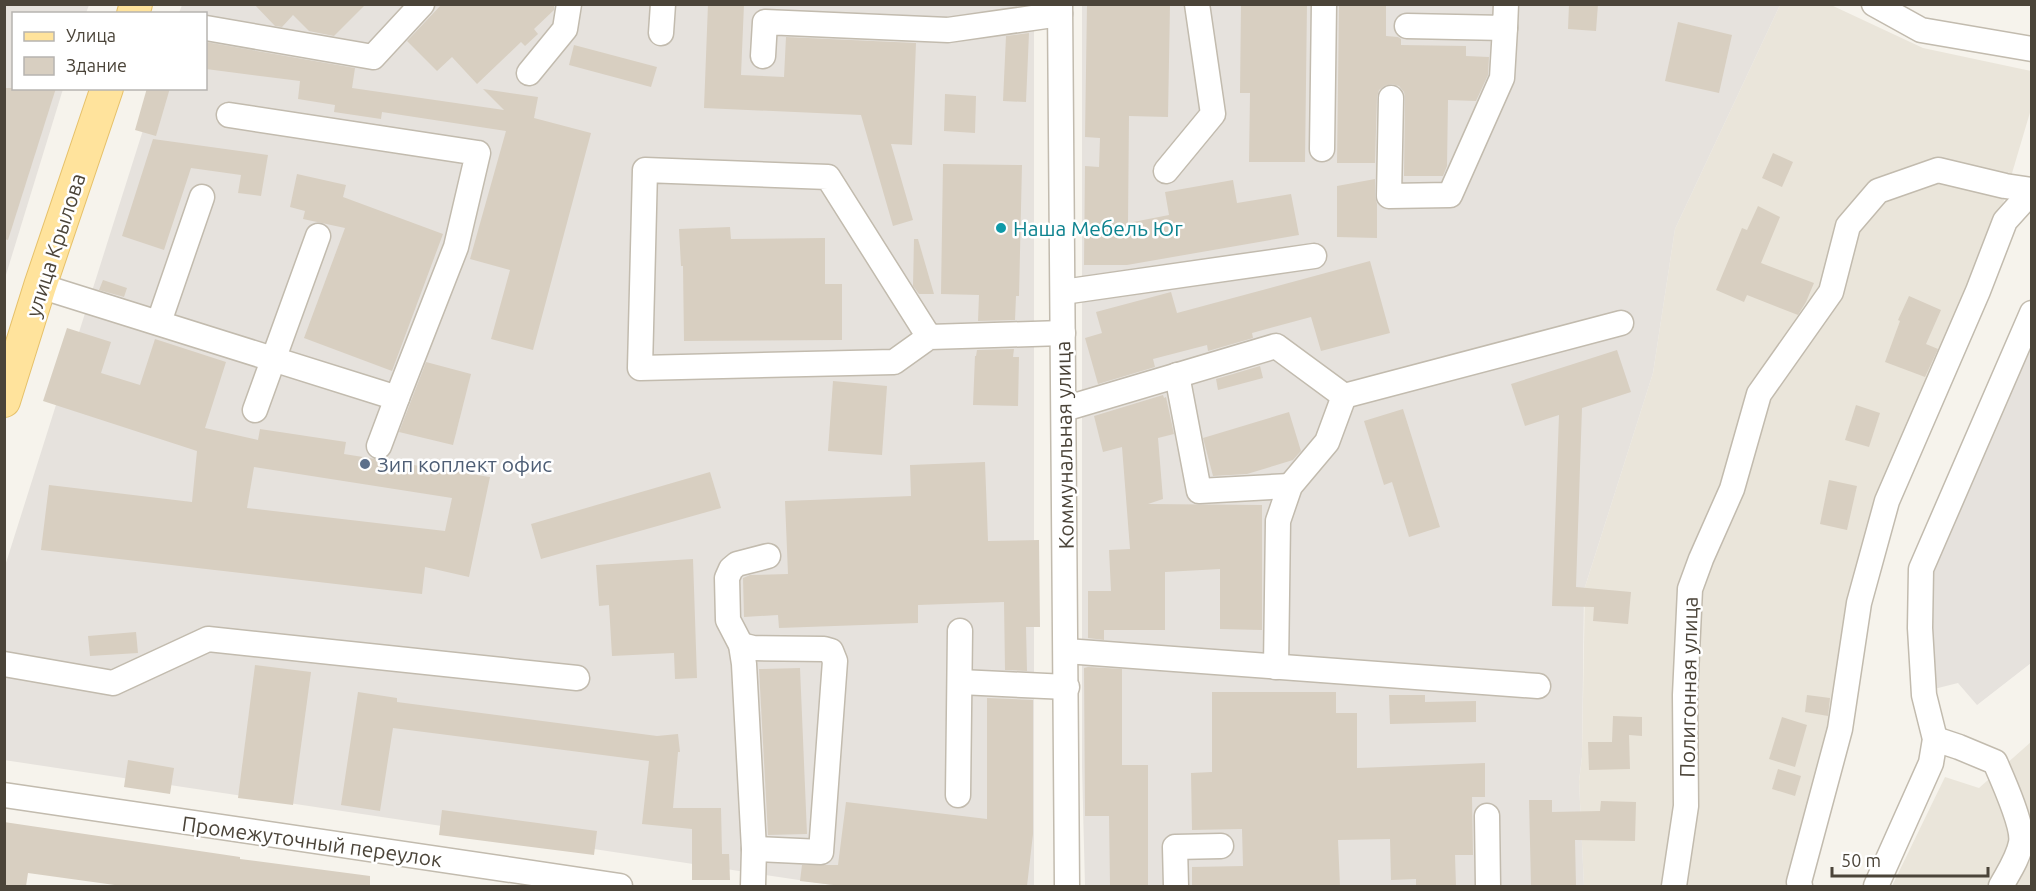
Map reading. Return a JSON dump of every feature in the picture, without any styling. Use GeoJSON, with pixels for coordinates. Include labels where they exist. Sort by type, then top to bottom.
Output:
{"type":"FeatureCollection","features":[{"type":"Feature","properties":{"kind":"main road","name":"улица Крылова"},"geometry":{"type":"LineString","coordinates":[[4,401],[106,90]]}},
{"type":"Feature","properties":{"kind":"street"},"geometry":{"type":"LineString","coordinates":[[207,28],[373,57],[422,4]]}},
{"type":"Feature","properties":{"kind":"street"},"geometry":{"type":"LineString","coordinates":[[529,73],[565,28],[568,4]]}},
{"type":"Feature","properties":{"kind":"street"},"geometry":{"type":"LineString","coordinates":[[661,33],[663,4]]}},
{"type":"Feature","properties":{"kind":"street"},"geometry":{"type":"LineString","coordinates":[[1166,171],[1213,114],[1197,4]]}},
{"type":"Feature","properties":{"kind":"street"},"geometry":{"type":"LineString","coordinates":[[1322,149],[1324,4]]}},
{"type":"Feature","properties":{"kind":"street"},"geometry":{"type":"LineString","coordinates":[[1391,98],[1389,196],[1450,195],[1502,78],[1506,4]]}},
{"type":"Feature","properties":{"kind":"street"},"geometry":{"type":"LineString","coordinates":[[1874,4],[1921,30],[2031,49]]}},
{"type":"Feature","properties":{"kind":"street"},"geometry":{"type":"LineString","coordinates":[[763,56],[765,22],[948,30],[1060,9]]}},
{"type":"Feature","properties":{"kind":"street","name":"Коммунальная улица"},"geometry":{"type":"LineString","coordinates":[[1060,9],[1067,886]]}},
{"type":"Feature","properties":{"kind":"street"},"geometry":{"type":"LineString","coordinates":[[1407,26],[1505,28]]}},
{"type":"Feature","properties":{"kind":"street"},"geometry":{"type":"LineString","coordinates":[[229,116],[478,153],[456,247],[379,446]]}},
{"type":"Feature","properties":{"kind":"street"},"geometry":{"type":"LineString","coordinates":[[929,337],[828,177],[645,170],[640,368],[894,362],[929,337],[1063,333]]}},
{"type":"Feature","properties":{"kind":"street","name":"Полигонная улица"},"geometry":{"type":"LineString","coordinates":[[1674,886],[1686,806],[1685,695],[1689,589],[1732,489],[1759,394],[1831,292],[1848,226],[1878,191],[1938,170],[2031,190]]}},
{"type":"Feature","properties":{"kind":"street"},"geometry":{"type":"LineString","coordinates":[[1800,886],[1799,882],[1840,729],[1859,603],[1887,501],[1978,291],[2005,222],[2031,190]]}},
{"type":"Feature","properties":{"kind":"street"},"geometry":{"type":"LineString","coordinates":[[159,322],[202,197]]}},
{"type":"Feature","properties":{"kind":"street"},"geometry":{"type":"LineString","coordinates":[[255,410],[318,236]]}},
{"type":"Feature","properties":{"kind":"street"},"geometry":{"type":"LineString","coordinates":[[1063,292],[1314,256]]}},
{"type":"Feature","properties":{"kind":"street"},"geometry":{"type":"LineString","coordinates":[[40,286],[397,398]]}},
{"type":"Feature","properties":{"kind":"street"},"geometry":{"type":"LineString","coordinates":[[1876,886],[1931,763],[1935,739],[1924,695],[1920,628],[1921,569],[2031,314]]}},
{"type":"Feature","properties":{"kind":"street"},"geometry":{"type":"LineString","coordinates":[[1344,396],[1621,323]]}},
{"type":"Feature","properties":{"kind":"street"},"geometry":{"type":"LineString","coordinates":[[1064,409],[1276,346],[1344,396]]}},
{"type":"Feature","properties":{"kind":"street"},"geometry":{"type":"LineString","coordinates":[[1177,375],[1199,491],[1290,486]]}},
{"type":"Feature","properties":{"kind":"street"},"geometry":{"type":"LineString","coordinates":[[1275,667],[1278,521],[1290,486],[1327,442],[1344,396]]}},
{"type":"Feature","properties":{"kind":"street"},"geometry":{"type":"LineString","coordinates":[[753,886],[754,849],[744,664],[741,645],[728,620],[727,578],[731,569],[738,564],[768,556]]}},
{"type":"Feature","properties":{"kind":"street"},"geometry":{"type":"LineString","coordinates":[[958,795],[960,631]]}},
{"type":"Feature","properties":{"kind":"street"},"geometry":{"type":"LineString","coordinates":[[4,664],[113,683],[208,639],[577,678]]}},
{"type":"Feature","properties":{"kind":"street"},"geometry":{"type":"LineString","coordinates":[[741,645],[753,648],[824,649],[831,651],[835,661],[821,852],[754,849]]}},
{"type":"Feature","properties":{"kind":"street"},"geometry":{"type":"LineString","coordinates":[[1066,651],[1538,686]]}},
{"type":"Feature","properties":{"kind":"street"},"geometry":{"type":"LineString","coordinates":[[960,681],[1067,687]]}},
{"type":"Feature","properties":{"kind":"street"},"geometry":{"type":"LineString","coordinates":[[1935,739],[1995,762],[2011,798],[2022,841],[2024,868],[2001,886]]}},
{"type":"Feature","properties":{"kind":"street","name":"Промежуточный переулок"},"geometry":{"type":"LineString","coordinates":[[4,795],[621,886]]}},
{"type":"Feature","properties":{"kind":"street"},"geometry":{"type":"LineString","coordinates":[[1487,816],[1488,886]]}},
{"type":"Feature","properties":{"kind":"street"},"geometry":{"type":"LineString","coordinates":[[1176,886],[1175,847],[1221,846]]}},
{"type":"Feature","properties":{"kind":"shaded area"},"geometry":{"type":"Polygon","coordinates":[[[5,5],[89,5],[86,12],[12,12],[12,90],[63,90],[5,278],[5,5]]]}},
{"type":"Feature","properties":{"kind":"shaded area"},"geometry":{"type":"Polygon","coordinates":[[[182,5],[1034,5],[1034,886],[839,886],[4,760],[5,566],[156,90],[207,90],[207,12],[179,12],[182,5]]]}},
{"type":"Feature","properties":{"kind":"shaded area"},"geometry":{"type":"Polygon","coordinates":[[[1082,5],[1780,5],[1675,229],[1653,373],[1584,590],[1582,757],[1579,781],[1584,886],[1085,886],[1082,767],[1082,5]]]}},
{"type":"Feature","properties":{"kind":"shaded area"},"geometry":{"type":"Polygon","coordinates":[[[1780,5],[1831,5],[1923,48],[2031,71],[2031,109],[1997,224],[1877,505],[1794,886],[1584,886],[1579,781],[1582,757],[1585,587],[1653,373],[1675,229],[1780,5]]]}},
{"type":"Feature","properties":{"kind":"shaded area"},"geometry":{"type":"Polygon","coordinates":[[[2031,325],[2031,663],[1977,705],[1958,683],[1930,690],[1929,577],[2031,325]]]}},
{"type":"Feature","properties":{"kind":"shaded area"},"geometry":{"type":"Polygon","coordinates":[[[2031,742],[2031,886],[1892,886],[1945,777],[1979,788],[2031,742]]]}},
{"type":"Feature","properties":{"kind":"building"},"geometry":{"type":"Polygon","coordinates":[[[254,4],[366,4],[334,36],[309,31],[293,15],[282,27],[275,26],[254,4]]]}},
{"type":"Feature","properties":{"kind":"building"},"geometry":{"type":"Polygon","coordinates":[[[442,4],[554,4],[554,10],[534,29],[538,34],[525,46],[521,42],[477,84],[452,57],[437,71],[407,41],[442,4]]]}},
{"type":"Feature","properties":{"kind":"building"},"geometry":{"type":"Polygon","coordinates":[[[708,4],[744,4],[741,75],[784,77],[786,37],[916,43],[912,145],[891,144],[913,220],[893,226],[861,115],[704,108],[708,4]]]}},
{"type":"Feature","properties":{"kind":"building"},"geometry":{"type":"Polygon","coordinates":[[[1087,4],[1170,4],[1168,117],[1129,116],[1128,223],[1169,215],[1165,192],[1233,180],[1237,203],[1291,194],[1299,235],[1127,265],[1084,265],[1085,166],[1099,167],[1100,138],[1085,137],[1087,4]]]}},
{"type":"Feature","properties":{"kind":"building"},"geometry":{"type":"Polygon","coordinates":[[[1241,4],[1307,4],[1305,162],[1249,162],[1250,93],[1240,93],[1241,4]]]}},
{"type":"Feature","properties":{"kind":"building"},"geometry":{"type":"Polygon","coordinates":[[[1339,4],[1386,4],[1386,36],[1398,37],[1401,39],[1401,45],[1466,46],[1466,56],[1489,57],[1488,75],[1476,101],[1448,100],[1447,166],[1443,176],[1404,176],[1405,98],[1399,86],[1392,84],[1379,90],[1377,97],[1375,163],[1337,163],[1339,4]]]}},
{"type":"Feature","properties":{"kind":"building"},"geometry":{"type":"Polygon","coordinates":[[[1569,4],[1598,4],[1596,31],[1568,29],[1569,4]]]}},
{"type":"Feature","properties":{"kind":"building"},"geometry":{"type":"Polygon","coordinates":[[[1678,22],[1732,35],[1719,93],[1665,81],[1678,22]]]}},
{"type":"Feature","properties":{"kind":"building"},"geometry":{"type":"Polygon","coordinates":[[[1029,33],[1026,102],[1003,101],[1006,36],[1029,33]]]}},
{"type":"Feature","properties":{"kind":"building"},"geometry":{"type":"Polygon","coordinates":[[[207,42],[355,68],[352,88],[504,110],[483,89],[538,97],[534,118],[591,133],[533,350],[491,339],[510,270],[470,259],[506,131],[382,112],[381,119],[334,112],[335,105],[298,99],[300,81],[207,69],[207,42]]]}},
{"type":"Feature","properties":{"kind":"building"},"geometry":{"type":"Polygon","coordinates":[[[574,45],[657,67],[651,87],[569,65],[574,45]]]}},
{"type":"Feature","properties":{"kind":"building"},"geometry":{"type":"Polygon","coordinates":[[[4,88],[55,90],[8,240],[4,239],[4,88]]]}},
{"type":"Feature","properties":{"kind":"building"},"geometry":{"type":"Polygon","coordinates":[[[146,90],[169,90],[156,136],[135,130],[146,90]]]}},
{"type":"Feature","properties":{"kind":"building"},"geometry":{"type":"Polygon","coordinates":[[[945,94],[976,96],[975,133],[944,131],[945,94]]]}},
{"type":"Feature","properties":{"kind":"building"},"geometry":{"type":"Polygon","coordinates":[[[153,139],[268,155],[261,196],[238,193],[241,175],[191,168],[164,250],[122,236],[153,139]]]}},
{"type":"Feature","properties":{"kind":"building"},"geometry":{"type":"Polygon","coordinates":[[[1773,153],[1793,162],[1782,187],[1762,178],[1773,153]]]}},
{"type":"Feature","properties":{"kind":"building","name":"Наша Мебель Юг"},"geometry":{"type":"Polygon","coordinates":[[[943,164],[1022,165],[1019,296],[1016,296],[1015,320],[978,321],[979,295],[941,294],[943,164]]]}},
{"type":"Feature","properties":{"kind":"building"},"geometry":{"type":"Polygon","coordinates":[[[297,174],[346,185],[343,197],[443,234],[392,371],[304,338],[345,228],[303,219],[305,211],[290,207],[297,174]]]}},
{"type":"Feature","properties":{"kind":"building"},"geometry":{"type":"Polygon","coordinates":[[[1375,179],[1377,238],[1337,237],[1337,186],[1375,179]]]}},
{"type":"Feature","properties":{"kind":"building"},"geometry":{"type":"Polygon","coordinates":[[[1758,206],[1780,217],[1761,263],[1814,283],[1798,315],[1747,295],[1744,302],[1716,290],[1742,228],[1747,230],[1758,206]]]}},
{"type":"Feature","properties":{"kind":"building"},"geometry":{"type":"Polygon","coordinates":[[[730,227],[731,239],[825,238],[825,284],[842,284],[842,340],[684,341],[683,266],[681,266],[679,229],[730,227]]]}},
{"type":"Feature","properties":{"kind":"building"},"geometry":{"type":"Polygon","coordinates":[[[914,239],[918,239],[934,294],[919,294],[913,286],[914,239]]]}},
{"type":"Feature","properties":{"kind":"building"},"geometry":{"type":"Polygon","coordinates":[[[1370,261],[1390,333],[1321,351],[1311,317],[1252,333],[1253,338],[1208,351],[1207,345],[1153,359],[1155,367],[1098,384],[1085,338],[1102,333],[1096,312],[1171,292],[1177,313],[1370,261]]]}},
{"type":"Feature","properties":{"kind":"building"},"geometry":{"type":"Polygon","coordinates":[[[103,280],[127,288],[124,297],[99,290],[103,280]]]}},
{"type":"Feature","properties":{"kind":"building"},"geometry":{"type":"Polygon","coordinates":[[[1909,296],[1941,310],[1926,344],[1938,349],[1925,377],[1885,362],[1900,321],[1898,320],[1909,296]]]}},
{"type":"Feature","properties":{"kind":"building"},"geometry":{"type":"Polygon","coordinates":[[[67,328],[111,342],[101,373],[140,385],[155,339],[226,362],[205,428],[258,440],[260,429],[346,442],[344,454],[490,477],[469,577],[425,567],[422,594],[41,550],[49,485],[192,502],[197,451],[43,401],[67,328]],[[254,467],[247,508],[445,531],[452,498],[254,467]]]}},
{"type":"Feature","properties":{"kind":"building"},"geometry":{"type":"Polygon","coordinates":[[[1014,349],[1013,357],[1019,357],[1018,406],[973,405],[977,350],[1014,349]]]}},
{"type":"Feature","properties":{"kind":"building"},"geometry":{"type":"Polygon","coordinates":[[[1617,350],[1631,392],[1582,408],[1576,587],[1631,592],[1628,624],[1593,621],[1594,607],[1552,606],[1559,415],[1525,426],[1511,384],[1617,350]]]}},
{"type":"Feature","properties":{"kind":"building"},"geometry":{"type":"Polygon","coordinates":[[[426,362],[471,374],[453,445],[399,432],[426,362]]]}},
{"type":"Feature","properties":{"kind":"building"},"geometry":{"type":"Polygon","coordinates":[[[1260,366],[1263,378],[1218,390],[1216,379],[1260,366]]]}},
{"type":"Feature","properties":{"kind":"building"},"geometry":{"type":"Polygon","coordinates":[[[833,381],[887,386],[882,455],[828,451],[833,381]]]}},
{"type":"Feature","properties":{"kind":"building"},"geometry":{"type":"Polygon","coordinates":[[[1163,395],[1164,398],[1166,397],[1174,434],[1158,438],[1163,499],[1148,504],[1262,505],[1262,630],[1220,629],[1220,569],[1165,572],[1165,630],[1104,630],[1104,640],[1088,638],[1088,591],[1111,591],[1109,550],[1130,549],[1122,447],[1103,452],[1094,416],[1163,395]]]}},
{"type":"Feature","properties":{"kind":"building"},"geometry":{"type":"Polygon","coordinates":[[[1856,405],[1880,413],[1869,447],[1845,440],[1856,405]]]}},
{"type":"Feature","properties":{"kind":"building"},"geometry":{"type":"Polygon","coordinates":[[[1403,409],[1440,527],[1409,537],[1392,482],[1384,485],[1364,421],[1403,409]]]}},
{"type":"Feature","properties":{"kind":"building"},"geometry":{"type":"Polygon","coordinates":[[[1289,412],[1301,451],[1293,460],[1247,474],[1213,476],[1203,438],[1289,412]]]}},
{"type":"Feature","properties":{"kind":"building"},"geometry":{"type":"Polygon","coordinates":[[[985,462],[988,541],[1039,540],[1040,627],[1026,627],[1027,671],[1005,670],[1004,602],[918,605],[918,623],[779,628],[778,615],[744,617],[743,578],[750,575],[788,574],[785,501],[911,496],[910,465],[985,462]]]}},
{"type":"Feature","properties":{"kind":"building"},"geometry":{"type":"Polygon","coordinates":[[[710,472],[721,508],[541,559],[531,524],[710,472]]]}},
{"type":"Feature","properties":{"kind":"building"},"geometry":{"type":"Polygon","coordinates":[[[1829,480],[1857,486],[1847,530],[1820,524],[1829,480]]]}},
{"type":"Feature","properties":{"kind":"building"},"geometry":{"type":"Polygon","coordinates":[[[693,559],[697,678],[675,679],[674,653],[612,656],[609,605],[599,606],[596,565],[693,559]]]}},
{"type":"Feature","properties":{"kind":"building"},"geometry":{"type":"Polygon","coordinates":[[[136,632],[138,653],[90,656],[88,636],[136,632]]]}},
{"type":"Feature","properties":{"kind":"building"},"geometry":{"type":"Polygon","coordinates":[[[255,665],[311,672],[293,805],[238,798],[255,665]]]}},
{"type":"Feature","properties":{"kind":"building"},"geometry":{"type":"Polygon","coordinates":[[[800,668],[807,834],[768,835],[759,669],[800,668]]]}},
{"type":"Feature","properties":{"kind":"building"},"geometry":{"type":"Polygon","coordinates":[[[1084,668],[1122,669],[1122,765],[1148,765],[1148,886],[1110,886],[1109,816],[1085,816],[1084,668]]]}},
{"type":"Feature","properties":{"kind":"building"},"geometry":{"type":"Polygon","coordinates":[[[358,692],[397,698],[397,702],[657,736],[678,734],[680,752],[678,752],[673,808],[721,808],[722,854],[729,854],[730,880],[692,880],[692,829],[642,824],[649,761],[393,728],[380,811],[341,805],[358,692]]]}},
{"type":"Feature","properties":{"kind":"building"},"geometry":{"type":"Polygon","coordinates":[[[1212,692],[1336,692],[1336,713],[1357,713],[1357,768],[1485,763],[1485,797],[1472,797],[1473,855],[1455,855],[1456,886],[1416,886],[1416,879],[1391,880],[1390,839],[1338,840],[1340,886],[1192,886],[1192,867],[1243,866],[1242,829],[1192,830],[1191,773],[1212,772],[1212,692]]]}},
{"type":"Feature","properties":{"kind":"building"},"geometry":{"type":"Polygon","coordinates":[[[1389,695],[1425,695],[1425,702],[1476,701],[1476,722],[1390,724],[1389,695]]]}},
{"type":"Feature","properties":{"kind":"building"},"geometry":{"type":"Polygon","coordinates":[[[1807,695],[1830,698],[1828,716],[1805,712],[1807,695]]]}},
{"type":"Feature","properties":{"kind":"building"},"geometry":{"type":"Polygon","coordinates":[[[987,698],[1033,700],[1033,834],[1027,886],[842,886],[800,881],[802,865],[838,865],[846,802],[987,819],[987,698]]]}},
{"type":"Feature","properties":{"kind":"building"},"geometry":{"type":"Polygon","coordinates":[[[1613,716],[1642,717],[1642,736],[1629,735],[1630,769],[1589,770],[1588,742],[1612,742],[1613,716]]]}},
{"type":"Feature","properties":{"kind":"building"},"geometry":{"type":"Polygon","coordinates":[[[1782,717],[1807,725],[1795,767],[1769,759],[1782,717]]]}},
{"type":"Feature","properties":{"kind":"building"},"geometry":{"type":"Polygon","coordinates":[[[128,760],[174,768],[170,794],[124,787],[128,760]]]}},
{"type":"Feature","properties":{"kind":"building"},"geometry":{"type":"Polygon","coordinates":[[[1778,769],[1801,776],[1795,796],[1772,789],[1778,769]]]}},
{"type":"Feature","properties":{"kind":"building"},"geometry":{"type":"Polygon","coordinates":[[[1529,800],[1552,800],[1552,812],[1600,811],[1601,801],[1636,802],[1635,841],[1575,840],[1576,886],[1531,886],[1529,800]]]}},
{"type":"Feature","properties":{"kind":"building"},"geometry":{"type":"Polygon","coordinates":[[[442,810],[597,831],[594,855],[439,835],[442,810]]]}},
{"type":"Feature","properties":{"kind":"building"},"geometry":{"type":"Polygon","coordinates":[[[4,822],[240,857],[240,859],[370,876],[370,886],[122,886],[28,873],[26,886],[4,886],[4,822]]]}},
{"type":"Feature","properties":{"kind":"place","name":"Наша Мебель Юг"},"geometry":{"type":"Point","coordinates":[1001,228]}},
{"type":"Feature","properties":{"kind":"place","name":"Зип коплект офис"},"geometry":{"type":"Point","coordinates":[365,464]}}]}
